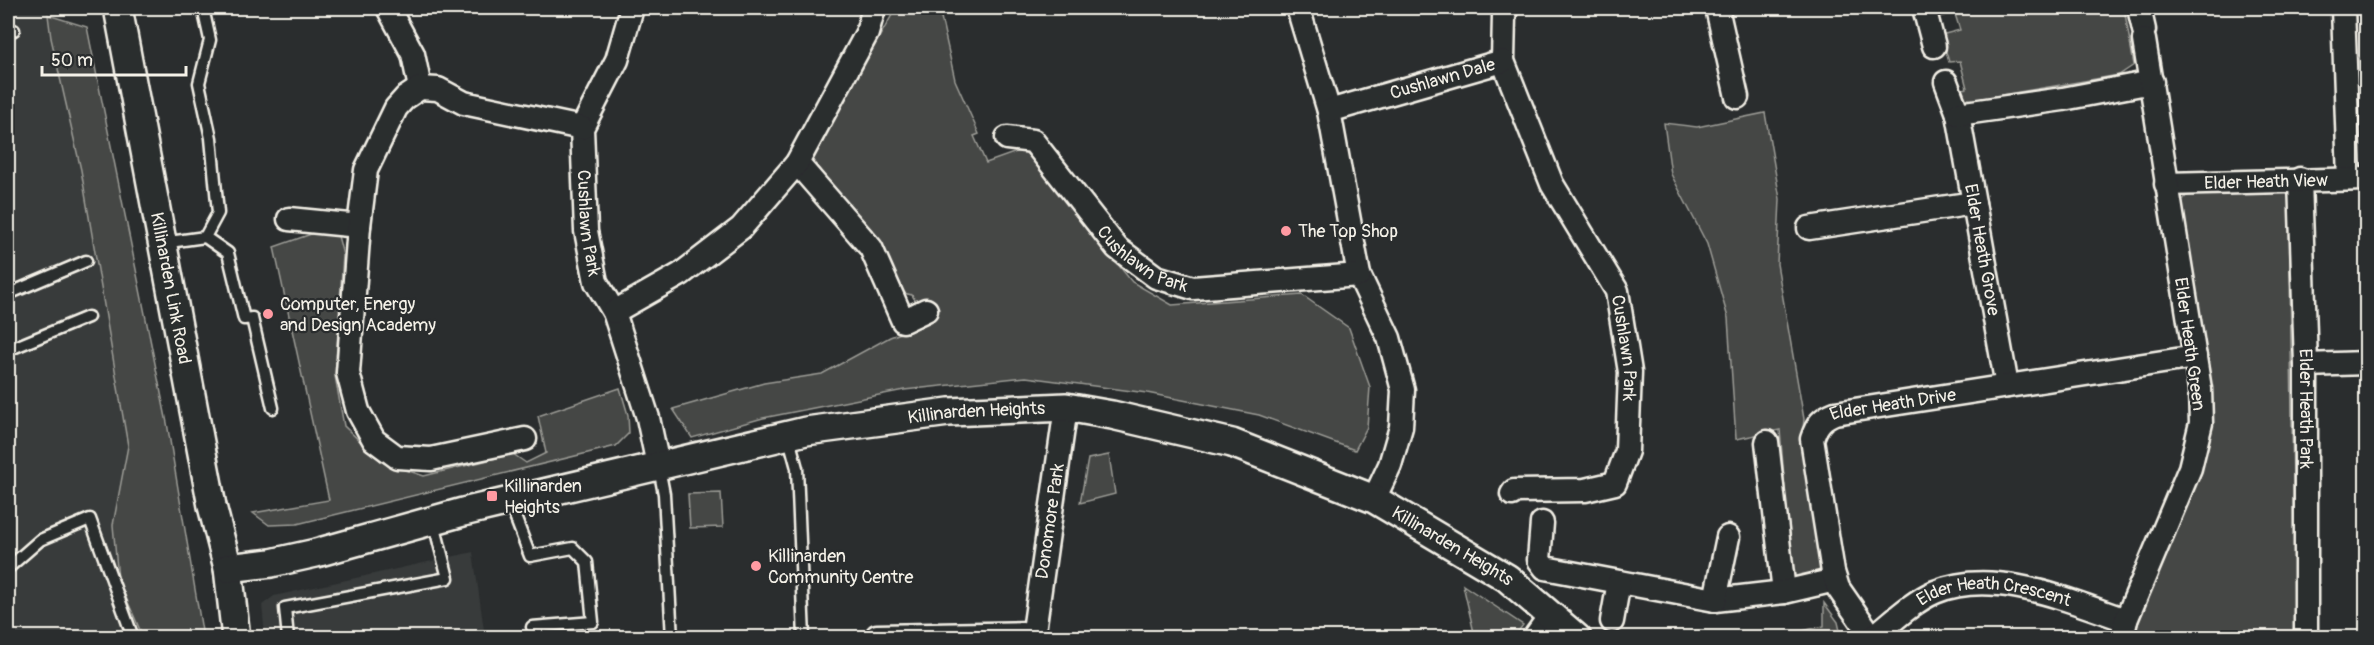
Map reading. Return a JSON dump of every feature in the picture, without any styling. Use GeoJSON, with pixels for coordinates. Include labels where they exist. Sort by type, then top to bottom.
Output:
{"type":"FeatureCollection","features":[{"type":"Feature","properties":{"kind":"street","name":"Killinarden Link Road"},"geometry":{"type":"LineString","coordinates":[[118,8],[212,506],[228,568],[236,638]]}},
{"type":"Feature","properties":{"kind":"street"},"geometry":{"type":"LineString","coordinates":[[388,8],[413,54],[420,88]]}},
{"type":"Feature","properties":{"kind":"street","name":"Cushlawn Park"},"geometry":{"type":"LineString","coordinates":[[632,8],[617,60],[582,128],[586,231],[596,282],[614,312],[648,418],[658,465]]}},
{"type":"Feature","properties":{"kind":"street"},"geometry":{"type":"LineString","coordinates":[[614,312],[681,274],[741,228],[797,163],[867,33],[874,8]]}},
{"type":"Feature","properties":{"kind":"street"},"geometry":{"type":"LineString","coordinates":[[1298,8],[1329,111],[1359,275],[1389,338],[1403,390],[1401,427],[1390,465],[1374,499]]}},
{"type":"Feature","properties":{"kind":"street","name":"Cushlawn Dale"},"geometry":{"type":"LineString","coordinates":[[1329,111],[1503,61],[1504,15],[1507,8]]}},
{"type":"Feature","properties":{"kind":"street"},"geometry":{"type":"LineString","coordinates":[[1717,8],[1737,97]]}},
{"type":"Feature","properties":{"kind":"street"},"geometry":{"type":"LineString","coordinates":[[1924,8],[1934,46]]}},
{"type":"Feature","properties":{"kind":"street","name":"Elder Heath Green"},"geometry":{"type":"LineString","coordinates":[[2124,629],[2190,468],[2200,423],[2200,388],[2139,8]]}},
{"type":"Feature","properties":{"kind":"street"},"geometry":{"type":"LineString","coordinates":[[2343,8],[2358,179]]}},
{"type":"Feature","properties":{"kind":"street","name":"Cushlawn Park"},"geometry":{"type":"LineString","coordinates":[[1503,61],[1552,184],[1617,291],[1630,372],[1627,451],[1615,483],[1585,489],[1514,491],[1512,494]]}},
{"type":"Feature","properties":{"kind":"street","name":"Elder Heath Grove"},"geometry":{"type":"LineString","coordinates":[[1946,82],[1958,114],[2007,386]]}},
{"type":"Feature","properties":{"kind":"street"},"geometry":{"type":"LineString","coordinates":[[1958,114],[2063,99],[2152,82]]}},
{"type":"Feature","properties":{"kind":"street"},"geometry":{"type":"LineString","coordinates":[[525,439],[431,459],[397,457],[374,440],[358,411],[348,373],[359,226],[366,170],[396,108],[405,98],[420,88],[438,89],[464,103],[582,128]]}},
{"type":"Feature","properties":{"kind":"street","name":"Cushlawn Park"},"geometry":{"type":"LineString","coordinates":[[1007,138],[1033,141],[1117,248],[1156,277],[1193,288],[1359,275]]}},
{"type":"Feature","properties":{"kind":"street"},"geometry":{"type":"LineString","coordinates":[[797,163],[871,248],[903,321],[926,310]]}},
{"type":"Feature","properties":{"kind":"street","name":"Elder Heath Park"},"geometry":{"type":"LineString","coordinates":[[2300,179],[2306,365],[2307,638]]}},
{"type":"Feature","properties":{"kind":"street","name":"Elder Heath View"},"geometry":{"type":"LineString","coordinates":[[2166,184],[2358,179]]}},
{"type":"Feature","properties":{"kind":"street"},"geometry":{"type":"LineString","coordinates":[[1809,228],[1974,203]]}},
{"type":"Feature","properties":{"kind":"street"},"geometry":{"type":"LineString","coordinates":[[289,219],[359,226]]}},
{"type":"Feature","properties":{"kind":"street","name":"Elder Heath Drive"},"geometry":{"type":"LineString","coordinates":[[1872,637],[1848,604],[1835,580],[1812,438],[1816,426],[1824,417],[1835,412],[2195,357]]}},
{"type":"Feature","properties":{"kind":"street"},"geometry":{"type":"LineString","coordinates":[[2306,365],[2367,363]]}},
{"type":"Feature","properties":{"kind":"street","name":"Killinarden Heights"},"geometry":{"type":"LineString","coordinates":[[228,568],[271,563],[316,553],[509,501],[788,435],[949,412],[1066,407],[1112,415],[1232,443],[1374,499],[1507,578],[1577,638]]}},
{"type":"Feature","properties":{"kind":"street","name":"Donomore Park"},"geometry":{"type":"LineString","coordinates":[[877,636],[1033,635],[1066,407]]}},
{"type":"Feature","properties":{"kind":"street"},"geometry":{"type":"LineString","coordinates":[[1767,442],[1784,592]]}},
{"type":"Feature","properties":{"kind":"street"},"geometry":{"type":"LineString","coordinates":[[1542,523],[1539,560],[1545,568],[1715,600],[1784,592],[1835,580]]}},
{"type":"Feature","properties":{"kind":"street"},"geometry":{"type":"LineString","coordinates":[[1715,600],[1728,537]]}},
{"type":"Feature","properties":{"kind":"street"},"geometry":{"type":"LineString","coordinates":[[1612,621],[1619,582]]}},
{"type":"Feature","properties":{"kind":"street","name":"Elder Heath Crescent"},"geometry":{"type":"LineString","coordinates":[[1872,637],[1934,592],[1959,586],[2006,584],[2034,591],[2124,629]]}},
{"type":"Feature","properties":{"kind":"street"},"geometry":{"type":"LineString","coordinates":[[1534,638],[1551,614]]}},
{"type":"Feature","properties":{"kind":"lane"},"geometry":{"type":"LineString","coordinates":[[203,8],[210,40],[199,83],[211,138],[218,213],[206,237]]}},
{"type":"Feature","properties":{"kind":"lane"},"geometry":{"type":"LineString","coordinates":[[162,243],[206,237],[228,252],[244,319],[252,318],[273,408]]}},
{"type":"Feature","properties":{"kind":"lane"},"geometry":{"type":"LineString","coordinates":[[8,294],[86,261]]}},
{"type":"Feature","properties":{"kind":"lane"},"geometry":{"type":"LineString","coordinates":[[8,350],[88,317]]}},
{"type":"Feature","properties":{"kind":"lane"},"geometry":{"type":"LineString","coordinates":[[788,435],[797,468],[804,638]]}},
{"type":"Feature","properties":{"kind":"lane"},"geometry":{"type":"LineString","coordinates":[[658,465],[664,494],[672,638]]}},
{"type":"Feature","properties":{"kind":"lane"},"geometry":{"type":"LineString","coordinates":[[509,501],[530,556],[573,548],[587,562],[593,622],[532,627]]}},
{"type":"Feature","properties":{"kind":"lane"},"geometry":{"type":"LineString","coordinates":[[8,568],[40,540],[90,519],[131,632]]}},
{"type":"Feature","properties":{"kind":"lane"},"geometry":{"type":"LineString","coordinates":[[288,638],[285,608],[447,578],[434,520]]}},
{"type":"Feature","properties":{"kind":"shaded area"},"geometry":{"type":"Polygon","coordinates":[[[8,8],[48,8],[51,38],[81,170],[128,446],[113,525],[118,579],[143,637],[8,637],[8,8]]]}},
{"type":"Feature","properties":{"kind":"shaded area"},"geometry":{"type":"Polygon","coordinates":[[[896,8],[939,8],[955,80],[979,134],[974,136],[986,163],[1022,150],[1036,162],[1132,282],[1172,305],[1302,295],[1349,328],[1370,387],[1367,427],[1355,450],[1259,415],[1147,393],[1026,377],[904,390],[763,418],[692,438],[673,409],[764,383],[822,374],[890,337],[928,323],[912,295],[899,292],[876,236],[832,188],[813,160],[845,97],[896,8]]]}},
{"type":"Feature","properties":{"kind":"shaded area"},"geometry":{"type":"Polygon","coordinates":[[[1935,8],[2124,8],[2134,65],[2119,75],[1972,100],[1957,96],[1956,91],[1967,88],[1960,61],[1949,62],[1941,35],[1960,30],[1955,14],[1937,17],[1935,8]]]}},
{"type":"Feature","properties":{"kind":"shaded area"},"geometry":{"type":"Polygon","coordinates":[[[48,15],[87,27],[167,423],[203,637],[143,637],[118,579],[113,525],[128,446],[81,170],[51,38],[48,15]]]}},
{"type":"Feature","properties":{"kind":"shaded area"},"geometry":{"type":"Polygon","coordinates":[[[1765,113],[1780,199],[1777,264],[1804,419],[1802,438],[1822,566],[1815,576],[1797,581],[1792,573],[1780,430],[1736,439],[1728,318],[1707,244],[1671,174],[1664,123],[1697,127],[1765,113]]]}},
{"type":"Feature","properties":{"kind":"shaded area"},"geometry":{"type":"Polygon","coordinates":[[[2281,189],[2287,193],[2289,200],[2295,637],[2132,638],[2137,619],[2205,450],[2212,426],[2211,395],[2182,201],[2189,193],[2281,189]]]}},
{"type":"Feature","properties":{"kind":"shaded area"},"geometry":{"type":"Polygon","coordinates":[[[314,233],[338,236],[343,255],[335,376],[344,426],[382,462],[424,476],[513,454],[526,463],[546,453],[538,416],[620,388],[628,415],[629,433],[616,446],[297,524],[269,525],[253,513],[329,500],[274,247],[314,233]]]}},
{"type":"Feature","properties":{"kind":"shaded area"},"geometry":{"type":"Polygon","coordinates":[[[1109,455],[1115,494],[1080,503],[1088,459],[1109,455]]]}},
{"type":"Feature","properties":{"kind":"shaded area"},"geometry":{"type":"Polygon","coordinates":[[[721,493],[723,527],[690,528],[688,494],[721,493]]]}},
{"type":"Feature","properties":{"kind":"shaded area"},"geometry":{"type":"Polygon","coordinates":[[[473,552],[485,637],[265,637],[262,605],[274,596],[473,552]]]}},
{"type":"Feature","properties":{"kind":"shaded area"},"geometry":{"type":"Polygon","coordinates":[[[1463,585],[1523,625],[1514,637],[1475,637],[1463,585]]]}},
{"type":"Feature","properties":{"kind":"shaded area"},"geometry":{"type":"Polygon","coordinates":[[[1824,603],[1838,622],[1841,635],[1838,637],[1776,637],[1824,626],[1824,603]]]}},
{"type":"Feature","properties":{"kind":"place","name":"The Top Shop"},"geometry":{"type":"Point","coordinates":[1286,231]}},
{"type":"Feature","properties":{"kind":"place","name":"Computer, Energy and Design Academy"},"geometry":{"type":"Point","coordinates":[268,314]}},
{"type":"Feature","properties":{"kind":"place","name":"Killinarden Heights"},"geometry":{"type":"Point","coordinates":[492,496]}},
{"type":"Feature","properties":{"kind":"place","name":"Killinarden Community Centre"},"geometry":{"type":"Point","coordinates":[756,566]}}]}
